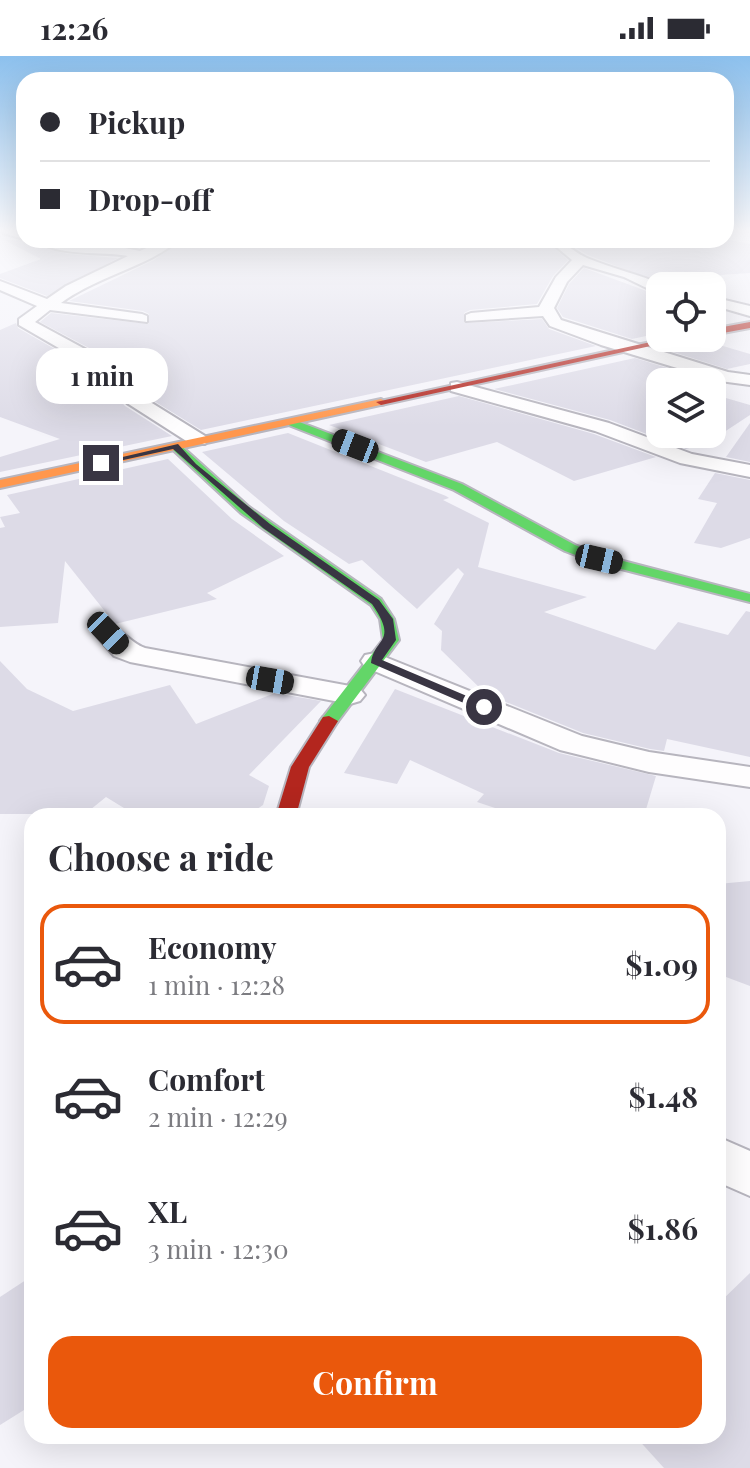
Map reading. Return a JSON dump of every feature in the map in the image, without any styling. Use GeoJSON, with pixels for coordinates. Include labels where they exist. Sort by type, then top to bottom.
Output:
{"type":"FeatureCollection","features":[{"type":"Feature","properties":{"kind":"street"},"geometry":{"type":"LineString","coordinates":[[26,296],[50,306],[142,319]]}},
{"type":"Feature","properties":{"kind":"street"},"geometry":{"type":"LineString","coordinates":[[62,296],[50,306],[21,319],[101,365],[133,399],[198,440]]}},
{"type":"Feature","properties":{"kind":"street"},"geometry":{"type":"LineString","coordinates":[[548,311],[554,296]]}},
{"type":"Feature","properties":{"kind":"street"},"geometry":{"type":"LineString","coordinates":[[726,305],[750,311]]}},
{"type":"Feature","properties":{"kind":"street"},"geometry":{"type":"LineString","coordinates":[[471,318],[548,311]]}},
{"type":"Feature","properties":{"kind":"street"},"geometry":{"type":"LineString","coordinates":[[548,311],[555,323],[726,377],[750,380]]}},
{"type":"Feature","properties":{"kind":"street"},"geometry":{"type":"LineString","coordinates":[[726,329],[750,325]]}},
{"type":"Feature","properties":{"kind":"street"},"geometry":{"type":"LineString","coordinates":[[0,484],[646,345]]}},
{"type":"Feature","properties":{"kind":"street"},"geometry":{"type":"LineString","coordinates":[[457,387],[602,427],[687,459],[750,471]]}},
{"type":"Feature","properties":{"kind":"street"},"geometry":{"type":"LineString","coordinates":[[290,422],[458,487],[570,548],[599,559],[750,598]]}},
{"type":"Feature","properties":{"kind":"street"},"geometry":{"type":"LineString","coordinates":[[175,446],[266,526],[376,602],[387,619],[391,640],[320,732],[287,808]]}},
{"type":"Feature","properties":{"kind":"street"},"geometry":{"type":"LineString","coordinates":[[108,633],[124,650],[140,656],[187,662],[350,695]]}},
{"type":"Feature","properties":{"kind":"street"},"geometry":{"type":"LineString","coordinates":[[375,661],[571,743],[649,762],[750,777]]}},
{"type":"Feature","properties":{"kind":"street"},"geometry":{"type":"LineString","coordinates":[[726,1162],[750,1175]]}},
{"type":"Feature","properties":{"kind":"building"},"geometry":{"type":"Polygon","coordinates":[[[80,296],[542,296],[537,304],[470,310],[464,313],[464,323],[542,319],[549,329],[596,346],[201,430],[141,393],[108,358],[40,322],[51,313],[149,324],[149,314],[69,301],[80,296]]]}},
{"type":"Feature","properties":{"kind":"building"},"geometry":{"type":"Polygon","coordinates":[[[563,296],[646,296],[646,336],[632,339],[563,317],[557,308],[563,296]]]}},
{"type":"Feature","properties":{"kind":"building"},"geometry":{"type":"Polygon","coordinates":[[[16,323],[18,328],[93,371],[125,406],[172,436],[0,472],[0,457],[60,439],[0,417],[0,330],[16,323]]]}},
{"type":"Feature","properties":{"kind":"building"},"geometry":{"type":"Polygon","coordinates":[[[726,347],[750,354],[750,364],[724,368],[673,352],[726,352],[726,347]]]}},
{"type":"Feature","properties":{"kind":"building"},"geometry":{"type":"Polygon","coordinates":[[[635,358],[667,368],[646,368],[646,434],[610,420],[494,389],[635,358]]]}},
{"type":"Feature","properties":{"kind":"building"},"geometry":{"type":"Polygon","coordinates":[[[459,396],[594,434],[656,457],[574,481],[497,442],[426,462],[329,425],[459,396]]]}},
{"type":"Feature","properties":{"kind":"building"},"geometry":{"type":"Polygon","coordinates":[[[726,398],[750,405],[750,415],[726,431],[726,398]]]}},
{"type":"Feature","properties":{"kind":"building"},"geometry":{"type":"Polygon","coordinates":[[[750,423],[750,462],[726,457],[750,423]]]}},
{"type":"Feature","properties":{"kind":"building"},"geometry":{"type":"Polygon","coordinates":[[[288,433],[446,496],[449,498],[443,500],[489,523],[478,567],[587,597],[544,612],[655,650],[678,622],[728,635],[746,611],[750,612],[750,757],[667,739],[664,751],[650,749],[583,733],[486,694],[441,650],[442,631],[434,624],[464,574],[458,568],[417,609],[362,560],[349,564],[284,521],[202,452],[288,433]]]}},
{"type":"Feature","properties":{"kind":"building"},"geometry":{"type":"Polygon","coordinates":[[[168,459],[232,519],[284,556],[207,593],[217,599],[115,624],[65,561],[58,623],[0,627],[0,528],[5,527],[0,517],[20,513],[7,495],[168,459]]]}},
{"type":"Feature","properties":{"kind":"building"},"geometry":{"type":"Polygon","coordinates":[[[715,473],[750,480],[750,538],[721,548],[694,543],[717,503],[698,499],[715,473]]]}},
{"type":"Feature","properties":{"kind":"building"},"geometry":{"type":"Polygon","coordinates":[[[0,661],[27,689],[73,711],[170,685],[196,724],[275,693],[321,701],[249,775],[269,786],[263,805],[259,808],[124,808],[106,797],[92,808],[24,808],[24,814],[0,814],[0,661]]]}},
{"type":"Feature","properties":{"kind":"building"},"geometry":{"type":"Polygon","coordinates":[[[395,689],[559,753],[656,776],[646,808],[495,808],[477,802],[484,794],[410,760],[397,784],[344,773],[395,689]]]}},
{"type":"Feature","properties":{"kind":"building"},"geometry":{"type":"Polygon","coordinates":[[[750,881],[750,986],[726,977],[726,883],[750,881]]]}},
{"type":"Feature","properties":{"kind":"building"},"geometry":{"type":"Polygon","coordinates":[[[750,1273],[750,1468],[664,1468],[642,1444],[726,1444],[726,1296],[750,1273]]]}},
{"type":"Feature","properties":{"kind":"building"},"geometry":{"type":"Polygon","coordinates":[[[24,1281],[24,1410],[0,1425],[0,1297],[24,1281]]]}},
{"type":"Feature","properties":{"kind":"traffic: fast"},"geometry":{"type":"LineString","coordinates":[[290,422],[458,487],[570,548],[599,559],[750,598]]}},
{"type":"Feature","properties":{"kind":"traffic: fast"},"geometry":{"type":"LineString","coordinates":[[175,446],[245,510],[376,602],[387,619],[391,640],[329,721]]}},
{"type":"Feature","properties":{"kind":"traffic: slow"},"geometry":{"type":"LineString","coordinates":[[0,484],[381,402]]}},
{"type":"Feature","properties":{"kind":"traffic: jam"},"geometry":{"type":"LineString","coordinates":[[726,329],[750,325]]}},
{"type":"Feature","properties":{"kind":"traffic: jam"},"geometry":{"type":"LineString","coordinates":[[381,402],[646,346]]}},
{"type":"Feature","properties":{"kind":"traffic: jam"},"geometry":{"type":"LineString","coordinates":[[288,808],[300,767],[329,721]]}},
{"type":"Feature","properties":{"kind":"route"},"geometry":{"type":"LineString","coordinates":[[101,463],[175,446],[266,526],[376,602],[387,619],[391,640],[375,661],[484,707]]}}]}
